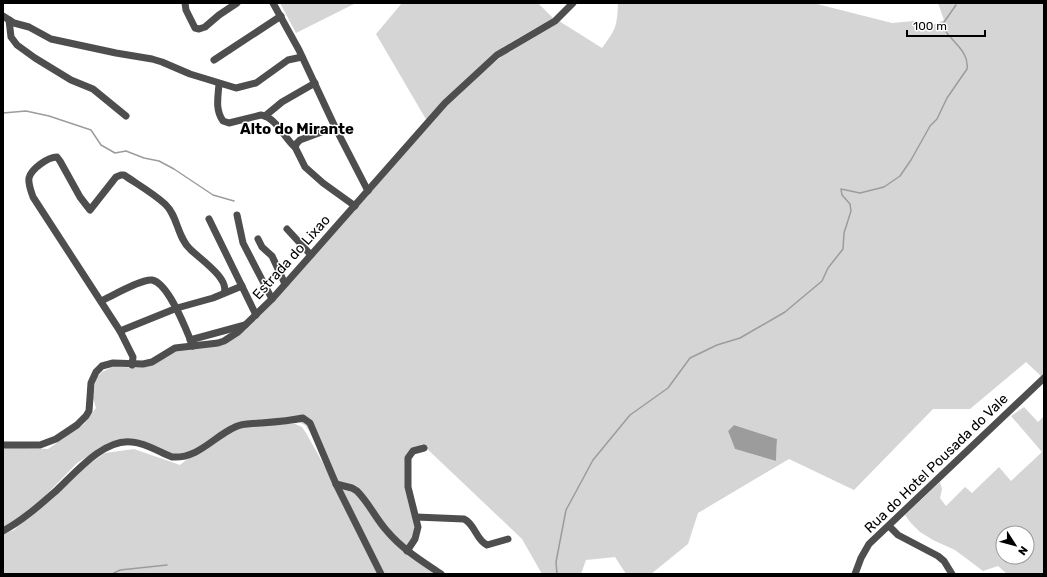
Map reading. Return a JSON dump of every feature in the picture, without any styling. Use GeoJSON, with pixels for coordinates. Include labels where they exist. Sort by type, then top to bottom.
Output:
{"type":"FeatureCollection","features":[{"type":"Feature","properties":{"kind":"street"},"geometry":{"type":"LineString","coordinates":[[185,3],[186,10],[195,28],[199,29],[205,27],[237,3]]}},
{"type":"Feature","properties":{"kind":"street"},"geometry":{"type":"LineString","coordinates":[[273,3],[302,57],[335,127],[368,191]]}},
{"type":"Feature","properties":{"kind":"street","name":"Estrada do Lixao"},"geometry":{"type":"LineString","coordinates":[[3,445],[40,445],[48,443],[81,421],[88,411],[91,383],[96,372],[102,366],[113,363],[143,364],[152,362],[175,348],[192,343],[207,345],[224,341],[232,336],[247,324],[272,299],[356,206],[445,103],[482,67],[508,47],[555,21],[574,3]]}},
{"type":"Feature","properties":{"kind":"street"},"geometry":{"type":"LineString","coordinates":[[214,60],[281,16]]}},
{"type":"Feature","properties":{"kind":"street"},"geometry":{"type":"LineString","coordinates":[[6,18],[29,27],[51,39],[116,54],[152,59],[190,74],[236,88],[256,83],[288,60],[302,57]]}},
{"type":"Feature","properties":{"kind":"street"},"geometry":{"type":"LineString","coordinates":[[6,18],[11,37],[17,45],[71,80],[93,89],[126,116]]}},
{"type":"Feature","properties":{"kind":"street"},"geometry":{"type":"LineString","coordinates":[[265,116],[282,102],[315,83]]}},
{"type":"Feature","properties":{"kind":"street"},"geometry":{"type":"LineString","coordinates":[[219,84],[218,107],[219,115],[223,121],[229,123],[261,115],[265,116],[271,120],[295,147],[305,167],[323,183],[356,206]]}},
{"type":"Feature","properties":{"kind":"street"},"geometry":{"type":"LineString","coordinates":[[295,147],[297,142],[300,140],[335,127]]}},
{"type":"Feature","properties":{"kind":"street"},"geometry":{"type":"LineString","coordinates":[[132,364],[133,357],[120,331],[33,197],[30,189],[29,178],[31,174],[46,160],[56,157],[60,161],[80,197],[90,210],[116,177],[121,175],[164,203],[172,213],[185,244],[224,282],[226,286],[224,293]]}},
{"type":"Feature","properties":{"kind":"street"},"geometry":{"type":"LineString","coordinates":[[237,215],[243,242],[272,299]]}},
{"type":"Feature","properties":{"kind":"street"},"geometry":{"type":"LineString","coordinates":[[210,219],[256,315]]}},
{"type":"Feature","properties":{"kind":"street"},"geometry":{"type":"LineString","coordinates":[[286,229],[311,255]]}},
{"type":"Feature","properties":{"kind":"street"},"geometry":{"type":"LineString","coordinates":[[258,240],[262,247],[272,256],[285,284]]}},
{"type":"Feature","properties":{"kind":"street"},"geometry":{"type":"LineString","coordinates":[[101,301],[136,284],[154,280],[163,288],[177,308],[192,343]]}},
{"type":"Feature","properties":{"kind":"street"},"geometry":{"type":"LineString","coordinates":[[120,331],[177,308],[213,298],[242,286]]}},
{"type":"Feature","properties":{"kind":"street","name":"Rua do Hotel Pousada do Vale"},"geometry":{"type":"LineString","coordinates":[[855,574],[861,558],[870,544],[1044,378]]}},
{"type":"Feature","properties":{"kind":"street"},"geometry":{"type":"LineString","coordinates":[[3,531],[18,522],[56,491],[92,457],[118,443],[132,442],[178,458],[191,455],[236,426],[248,423],[287,421],[303,418],[310,423],[336,484],[381,574]]}},
{"type":"Feature","properties":{"kind":"street"},"geometry":{"type":"LineString","coordinates":[[407,551],[412,545],[417,534],[418,527],[408,487],[408,458],[413,452],[424,448]]}},
{"type":"Feature","properties":{"kind":"street"},"geometry":{"type":"LineString","coordinates":[[336,484],[352,488],[361,495],[386,531],[407,551],[441,574]]}},
{"type":"Feature","properties":{"kind":"street"},"geometry":{"type":"LineString","coordinates":[[416,517],[464,519],[470,523],[482,543],[487,545],[508,540]]}},
{"type":"Feature","properties":{"kind":"street"},"geometry":{"type":"LineString","coordinates":[[889,526],[902,537],[938,556],[944,561],[952,574]]}},
{"type":"Feature","properties":{"kind":"shaded area"},"geometry":{"type":"Polygon","coordinates":[[[280,3],[356,3],[296,33],[280,3]]]}},
{"type":"Feature","properties":{"kind":"shaded area"},"geometry":{"type":"Polygon","coordinates":[[[402,3],[538,3],[553,18],[503,47],[427,121],[376,34],[402,3]]]}},
{"type":"Feature","properties":{"kind":"shaded area"},"geometry":{"type":"Polygon","coordinates":[[[618,3],[813,3],[892,23],[914,21],[935,24],[944,20],[938,3],[1044,3],[1044,376],[1042,377],[1026,362],[970,409],[933,409],[854,490],[789,459],[698,513],[688,544],[651,574],[626,574],[615,557],[586,560],[581,574],[542,574],[522,539],[422,444],[407,455],[405,464],[406,487],[415,527],[412,541],[407,548],[396,538],[362,495],[352,487],[335,485],[338,490],[339,487],[351,489],[387,531],[407,550],[440,574],[3,574],[3,534],[14,530],[75,474],[105,453],[134,449],[180,465],[206,444],[239,424],[295,424],[302,427],[306,433],[333,481],[310,432],[305,425],[291,419],[232,424],[189,453],[172,457],[160,453],[131,438],[106,445],[77,463],[45,496],[7,527],[3,528],[3,447],[48,449],[84,424],[96,408],[93,398],[97,377],[102,372],[110,368],[116,366],[133,368],[150,365],[181,349],[222,344],[245,330],[371,191],[445,106],[471,82],[507,52],[559,21],[602,48],[615,27],[618,3]],[[734,425],[728,431],[735,449],[776,461],[777,439],[734,425]]]}},
{"type":"Feature","properties":{"kind":"shaded area"},"geometry":{"type":"Polygon","coordinates":[[[1024,407],[1038,422],[1044,416],[1044,574],[1007,574],[998,566],[983,571],[955,550],[920,532],[905,515],[940,482],[942,489],[940,498],[946,506],[965,487],[972,493],[999,467],[1011,481],[1042,452],[1011,416],[1024,407]]]}},
{"type":"Feature","properties":{"kind":"shaded area"},"geometry":{"type":"Polygon","coordinates":[[[734,425],[777,439],[776,461],[735,449],[728,431],[734,425]]]}},
{"type":"Feature","properties":{"kind":"waterway"},"geometry":{"type":"LineString","coordinates":[[557,574],[556,562],[566,510],[593,460],[630,415],[668,388],[690,358],[717,345],[740,338],[785,312],[822,281],[828,268],[843,249],[844,233],[851,211],[850,204],[842,195],[841,189],[860,193],[884,187],[900,176],[911,160],[930,126],[937,119],[947,98],[967,69],[965,56],[942,25],[956,5]]}},
{"type":"Feature","properties":{"kind":"waterway"},"geometry":{"type":"LineString","coordinates":[[3,113],[26,111],[49,116],[91,130],[101,145],[115,153],[126,151],[144,158],[159,161],[174,169],[213,195],[234,201]]}},
{"type":"Feature","properties":{"kind":"waterway"},"geometry":{"type":"LineString","coordinates":[[112,574],[120,570],[167,565]]}},
{"type":"Feature","properties":{"kind":"district","name":"Alto do Mirante"},"geometry":{"type":"Point","coordinates":[297,129]}}]}
